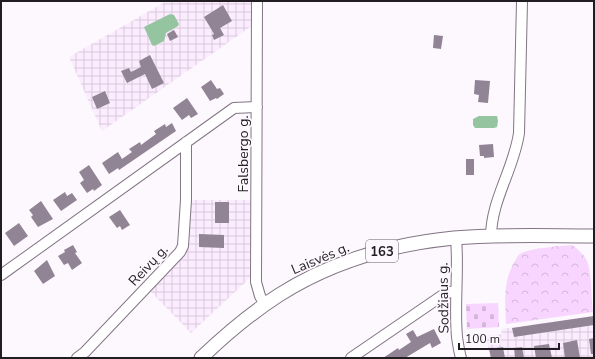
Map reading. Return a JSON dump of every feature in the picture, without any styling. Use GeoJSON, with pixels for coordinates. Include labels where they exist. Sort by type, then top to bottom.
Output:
{"type":"FeatureCollection","features":[{"type":"Feature","properties":{"kind":"main road","name":"Laisvės g."},"geometry":{"type":"LineString","coordinates":[[201,358],[238,325],[296,285],[356,259],[412,244],[456,238],[594,236]]}},
{"type":"Feature","properties":{"kind":"street","name":"Falsbergo g."},"geometry":{"type":"LineString","coordinates":[[257,1],[256,282],[260,296],[265,305]]}},
{"type":"Feature","properties":{"kind":"street"},"geometry":{"type":"LineString","coordinates":[[491,237],[495,208],[516,148],[519,133],[522,1]]}},
{"type":"Feature","properties":{"kind":"street"},"geometry":{"type":"LineString","coordinates":[[1,275],[234,108],[257,107]]}},
{"type":"Feature","properties":{"kind":"street","name":"Reivų g."},"geometry":{"type":"LineString","coordinates":[[77,358],[85,352],[180,252],[183,246],[186,200],[186,142]]}},
{"type":"Feature","properties":{"kind":"street","name":"Sodžiaus g."},"geometry":{"type":"LineString","coordinates":[[456,238],[457,338],[461,358]]}},
{"type":"Feature","properties":{"kind":"street"},"geometry":{"type":"LineString","coordinates":[[351,358],[446,293],[456,291]]}},
{"type":"Feature","properties":{"kind":"shaded area"},"geometry":{"type":"Polygon","coordinates":[[[167,1],[253,1],[253,25],[102,131],[69,57],[167,1]]]}},
{"type":"Feature","properties":{"kind":"shaded area"},"geometry":{"type":"Polygon","coordinates":[[[170,14],[174,15],[179,24],[178,26],[166,33],[164,41],[154,46],[152,45],[144,27],[170,14]]]}},
{"type":"Feature","properties":{"kind":"shaded area"},"geometry":{"type":"Polygon","coordinates":[[[479,116],[497,116],[497,127],[475,128],[473,125],[473,119],[479,116]]]}},
{"type":"Feature","properties":{"kind":"shaded area"},"geometry":{"type":"Polygon","coordinates":[[[188,200],[252,200],[251,277],[191,333],[149,290],[185,248],[188,200]]]}},
{"type":"Feature","properties":{"kind":"shaded area"},"geometry":{"type":"Polygon","coordinates":[[[594,316],[594,358],[490,358],[486,336],[502,334],[501,329],[594,316]]]}},
{"type":"Feature","properties":{"kind":"green space"},"geometry":{"type":"Polygon","coordinates":[[[572,245],[585,257],[589,266],[593,312],[506,324],[505,300],[508,276],[516,258],[524,252],[572,245]]]}},
{"type":"Feature","properties":{"kind":"green space"},"geometry":{"type":"Polygon","coordinates":[[[498,303],[499,327],[467,329],[466,304],[498,303]]]}},
{"type":"Feature","properties":{"kind":"building"},"geometry":{"type":"Polygon","coordinates":[[[223,5],[232,21],[220,28],[224,35],[214,40],[212,35],[214,34],[204,17],[223,5]]]}},
{"type":"Feature","properties":{"kind":"building"},"geometry":{"type":"Polygon","coordinates":[[[174,30],[178,37],[170,41],[167,34],[174,30]]]}},
{"type":"Feature","properties":{"kind":"building"},"geometry":{"type":"Polygon","coordinates":[[[434,35],[443,36],[441,49],[433,48],[434,35]]]}},
{"type":"Feature","properties":{"kind":"building"},"geometry":{"type":"Polygon","coordinates":[[[150,55],[164,83],[152,89],[145,74],[127,83],[121,71],[129,68],[131,72],[141,67],[139,61],[150,55]]]}},
{"type":"Feature","properties":{"kind":"building"},"geometry":{"type":"Polygon","coordinates":[[[211,80],[217,89],[220,88],[224,94],[217,99],[216,98],[210,101],[201,87],[211,80]]]}},
{"type":"Feature","properties":{"kind":"building"},"geometry":{"type":"Polygon","coordinates":[[[475,80],[490,81],[488,103],[478,102],[479,95],[474,94],[475,80]]]}},
{"type":"Feature","properties":{"kind":"building"},"geometry":{"type":"Polygon","coordinates":[[[105,91],[110,103],[97,109],[92,97],[105,91]]]}},
{"type":"Feature","properties":{"kind":"building"},"geometry":{"type":"Polygon","coordinates":[[[187,98],[198,114],[191,118],[189,115],[182,120],[173,108],[187,98]]]}},
{"type":"Feature","properties":{"kind":"building"},"geometry":{"type":"Polygon","coordinates":[[[172,123],[176,131],[119,170],[118,168],[109,174],[102,163],[118,152],[122,159],[132,152],[129,149],[140,142],[141,145],[156,134],[154,131],[165,124],[166,127],[172,123]]]}},
{"type":"Feature","properties":{"kind":"building"},"geometry":{"type":"Polygon","coordinates":[[[493,144],[494,157],[484,158],[484,156],[480,156],[479,145],[493,144]]]}},
{"type":"Feature","properties":{"kind":"building"},"geometry":{"type":"Polygon","coordinates":[[[466,159],[474,159],[474,175],[466,175],[466,159]]]}},
{"type":"Feature","properties":{"kind":"building"},"geometry":{"type":"Polygon","coordinates":[[[89,165],[102,185],[94,191],[93,189],[87,193],[80,183],[84,180],[79,172],[89,165]]]}},
{"type":"Feature","properties":{"kind":"building"},"geometry":{"type":"Polygon","coordinates":[[[65,192],[67,196],[72,193],[77,200],[61,211],[53,200],[65,192]]]}},
{"type":"Feature","properties":{"kind":"building"},"geometry":{"type":"Polygon","coordinates":[[[41,201],[53,219],[38,227],[31,217],[33,215],[29,210],[41,201]]]}},
{"type":"Feature","properties":{"kind":"building"},"geometry":{"type":"Polygon","coordinates":[[[215,202],[229,202],[229,223],[215,223],[215,202]]]}},
{"type":"Feature","properties":{"kind":"building"},"geometry":{"type":"Polygon","coordinates":[[[120,210],[130,225],[122,230],[120,226],[117,228],[109,217],[120,210]]]}},
{"type":"Feature","properties":{"kind":"building"},"geometry":{"type":"Polygon","coordinates":[[[19,223],[28,236],[14,246],[5,233],[19,223]]]}},
{"type":"Feature","properties":{"kind":"building"},"geometry":{"type":"Polygon","coordinates":[[[199,234],[224,235],[224,248],[199,247],[199,234]]]}},
{"type":"Feature","properties":{"kind":"building"},"geometry":{"type":"Polygon","coordinates":[[[73,245],[77,252],[75,253],[82,263],[72,270],[68,263],[64,265],[58,256],[65,252],[64,250],[73,245]]]}},
{"type":"Feature","properties":{"kind":"building"},"geometry":{"type":"Polygon","coordinates":[[[47,260],[55,276],[43,284],[34,271],[47,260]]]}},
{"type":"Feature","properties":{"kind":"building"},"geometry":{"type":"Polygon","coordinates":[[[594,316],[594,325],[514,337],[512,328],[594,316]]]}},
{"type":"Feature","properties":{"kind":"building"},"geometry":{"type":"Polygon","coordinates":[[[434,329],[441,343],[432,348],[430,343],[405,358],[383,358],[398,348],[399,350],[411,342],[406,334],[413,330],[417,337],[434,329]]]}},
{"type":"Feature","properties":{"kind":"building"},"geometry":{"type":"Polygon","coordinates":[[[594,338],[594,354],[591,354],[589,339],[594,338]]]}},
{"type":"Feature","properties":{"kind":"building"},"geometry":{"type":"Polygon","coordinates":[[[577,340],[580,358],[565,358],[563,343],[577,340]]]}},
{"type":"Feature","properties":{"kind":"building"},"geometry":{"type":"Polygon","coordinates":[[[549,344],[552,358],[536,358],[534,346],[549,344]]]}},
{"type":"Feature","properties":{"kind":"building"},"geometry":{"type":"Polygon","coordinates":[[[503,347],[505,358],[491,358],[489,349],[503,347]]]}},
{"type":"Feature","properties":{"kind":"building"},"geometry":{"type":"Polygon","coordinates":[[[522,347],[524,358],[515,358],[514,348],[522,347]]]}}]}
